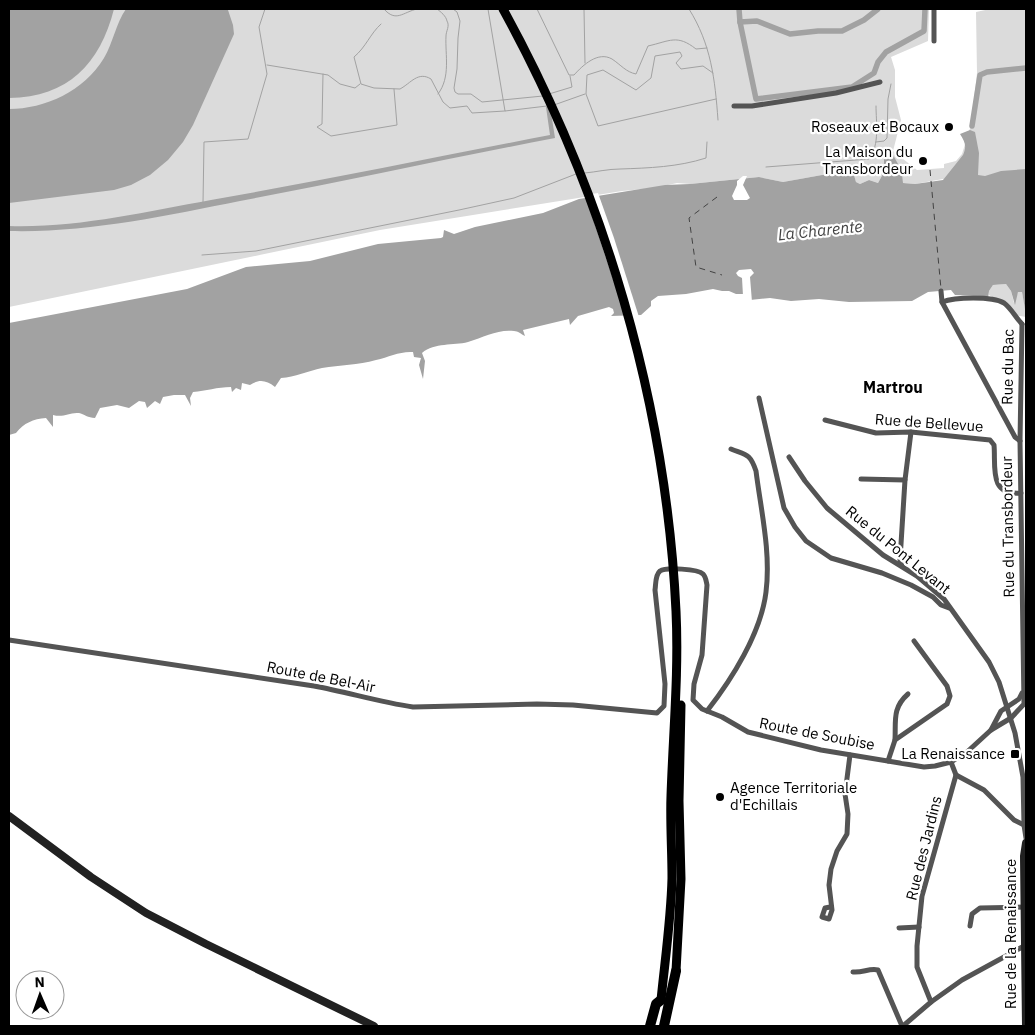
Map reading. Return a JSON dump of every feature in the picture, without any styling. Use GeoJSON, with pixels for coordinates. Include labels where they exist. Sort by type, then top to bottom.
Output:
{"type":"FeatureCollection","features":[{"type":"Feature","properties":{"kind":"highway"},"geometry":{"type":"LineString","coordinates":[[664,1026],[676,971]]}},
{"type":"Feature","properties":{"kind":"highway"},"geometry":{"type":"LineString","coordinates":[[670,1026],[676,971]]}},
{"type":"Feature","properties":{"kind":"highway"},"geometry":{"type":"LineString","coordinates":[[650,1026],[656,1004],[661,1000]]}},
{"type":"Feature","properties":{"kind":"highway"},"geometry":{"type":"LineString","coordinates":[[656,1026],[661,1000]]}},
{"type":"Feature","properties":{"kind":"main road"},"geometry":{"type":"LineString","coordinates":[[503,9],[531,62],[568,143],[594,210],[623,298],[655,430],[677,591],[682,672],[679,801],[681,879],[676,971]]}},
{"type":"Feature","properties":{"kind":"main road"},"geometry":{"type":"LineString","coordinates":[[510,9],[545,76],[577,149],[602,216],[627,292],[651,384],[666,458],[676,536],[677,591],[670,800],[672,878],[661,1000]]}},
{"type":"Feature","properties":{"kind":"main road"},"geometry":{"type":"LineString","coordinates":[[9,816],[91,878],[146,913],[374,1026]]}},
{"type":"Feature","properties":{"kind":"main road","name":"Rue de la Renaissance"},"geometry":{"type":"LineString","coordinates":[[1026,843],[1024,856],[1026,1026]]}},
{"type":"Feature","properties":{"kind":"street"},"geometry":{"type":"LineString","coordinates":[[934,9],[934,40]]}},
{"type":"Feature","properties":{"kind":"street"},"geometry":{"type":"LineString","coordinates":[[734,106],[752,106],[836,94],[880,82]]}},
{"type":"Feature","properties":{"kind":"street","name":"Rue du Transbordeur"},"geometry":{"type":"LineString","coordinates":[[941,291],[942,302],[1015,437],[1020,441],[1022,692],[1024,704],[1011,718],[991,730],[967,752],[952,762]]}},
{"type":"Feature","properties":{"kind":"street","name":"Rue du Bac"},"geometry":{"type":"LineString","coordinates":[[942,302],[959,298],[1000,302],[1008,307],[1024,323],[1020,441]]}},
{"type":"Feature","properties":{"kind":"street"},"geometry":{"type":"LineString","coordinates":[[759,398],[784,508],[806,541],[831,558],[911,584],[949,608]]}},
{"type":"Feature","properties":{"kind":"street","name":"Rue de Bellevue"},"geometry":{"type":"LineString","coordinates":[[826,420],[876,433],[910,432],[990,440],[994,445],[995,480],[1007,492],[1021,493]]}},
{"type":"Feature","properties":{"kind":"street"},"geometry":{"type":"LineString","coordinates":[[902,566],[900,560],[910,432]]}},
{"type":"Feature","properties":{"kind":"street"},"geometry":{"type":"LineString","coordinates":[[707,711],[724,690],[747,650],[765,602],[766,544],[756,471],[753,461],[747,454],[731,449]]}},
{"type":"Feature","properties":{"kind":"street","name":"Rue du Pont Levant"},"geometry":{"type":"LineString","coordinates":[[788,457],[827,508],[883,555],[902,566],[944,599],[989,662],[999,682],[1011,718],[1021,764],[1026,838]]}},
{"type":"Feature","properties":{"kind":"street"},"geometry":{"type":"LineString","coordinates":[[861,479],[905,480]]}},
{"type":"Feature","properties":{"kind":"street"},"geometry":{"type":"LineString","coordinates":[[1021,569],[1026,564]]}},
{"type":"Feature","properties":{"kind":"street","name":"Route de Soubise"},"geometry":{"type":"LineString","coordinates":[[660,711],[664,706],[665,684],[655,590],[657,576],[660,570],[666,569],[696,570],[702,573],[706,579],[702,655],[694,684],[693,697],[697,706],[756,735],[821,750],[924,767],[952,762]]}},
{"type":"Feature","properties":{"kind":"street","name":"Route de Bel-Air"},"geometry":{"type":"LineString","coordinates":[[9,640],[314,686],[413,707],[537,704],[573,705],[652,714],[660,711]]}},
{"type":"Feature","properties":{"kind":"street"},"geometry":{"type":"LineString","coordinates":[[895,740],[946,704],[950,696],[947,686],[914,641]]}},
{"type":"Feature","properties":{"kind":"street","name":"Rue du Transbordeur"},"geometry":{"type":"LineString","coordinates":[[991,730],[1001,711],[1019,699],[1022,692]]}},
{"type":"Feature","properties":{"kind":"street"},"geometry":{"type":"LineString","coordinates":[[888,761],[895,740],[896,712],[900,702],[908,694]]}},
{"type":"Feature","properties":{"kind":"street"},"geometry":{"type":"LineString","coordinates":[[830,907],[829,885],[831,869],[837,851],[847,834],[848,814],[845,794],[850,754]]}},
{"type":"Feature","properties":{"kind":"street"},"geometry":{"type":"LineString","coordinates":[[952,762],[956,776],[984,790],[1014,820],[1024,825]]}},
{"type":"Feature","properties":{"kind":"street","name":"Rue des Jardins"},"geometry":{"type":"LineString","coordinates":[[930,1002],[917,967],[922,896],[956,776]]}},
{"type":"Feature","properties":{"kind":"street"},"geometry":{"type":"LineString","coordinates":[[970,926],[972,914],[980,908],[1025,907]]}},
{"type":"Feature","properties":{"kind":"street"},"geometry":{"type":"LineString","coordinates":[[899,928],[919,927]]}},
{"type":"Feature","properties":{"kind":"street"},"geometry":{"type":"LineString","coordinates":[[854,972],[862,973],[871,969],[878,970],[902,1026],[930,1002],[986,966],[1026,945]]}},
{"type":"Feature","properties":{"kind":"shaded area"},"geometry":{"type":"Polygon","coordinates":[[[9,9],[929,9],[928,41],[891,57],[895,70],[895,97],[901,120],[893,151],[917,170],[944,168],[944,164],[956,161],[962,154],[971,125],[977,73],[976,12],[990,9],[1026,9],[1026,174],[975,177],[966,159],[946,181],[943,179],[915,184],[903,183],[902,171],[894,158],[884,158],[884,172],[878,183],[869,180],[860,184],[856,182],[854,175],[822,175],[783,182],[759,177],[690,184],[677,183],[380,230],[9,307],[9,9]]]}},
{"type":"Feature","properties":{"kind":"shaded area"},"geometry":{"type":"Polygon","coordinates":[[[1006,284],[1011,291],[1014,303],[1018,292],[1022,292],[1025,308],[1026,306],[1026,317],[1015,315],[1011,308],[989,295],[993,285],[1006,284]]]}},
{"type":"Feature","properties":{"kind":"water"},"geometry":{"type":"Polygon","coordinates":[[[9,9],[114,9],[100,46],[78,74],[64,84],[48,91],[30,96],[9,98],[9,9]]]}},
{"type":"Feature","properties":{"kind":"water"},"geometry":{"type":"Polygon","coordinates":[[[126,9],[228,10],[234,34],[193,125],[183,142],[168,160],[150,175],[131,185],[114,190],[9,203],[9,109],[36,106],[50,102],[75,89],[86,80],[104,58],[126,9]]]}},
{"type":"Feature","properties":{"kind":"water"},"geometry":{"type":"Polygon","coordinates":[[[550,106],[555,138],[154,218],[67,229],[9,231],[9,226],[85,222],[136,214],[550,135],[546,107],[550,106]]]}},
{"type":"Feature","properties":{"kind":"water","name":"La Charente"},"geometry":{"type":"Polygon","coordinates":[[[970,130],[975,132],[979,153],[978,175],[985,176],[1001,171],[1026,169],[1025,309],[1022,292],[1018,292],[1015,305],[1011,291],[1006,284],[993,285],[989,291],[988,299],[980,296],[955,295],[951,290],[928,292],[912,301],[849,302],[819,299],[791,301],[770,298],[750,300],[748,294],[736,294],[713,289],[686,294],[658,296],[651,301],[651,306],[641,315],[611,316],[614,313],[613,309],[609,307],[578,316],[570,325],[569,319],[523,330],[525,336],[515,331],[502,331],[468,342],[433,347],[422,353],[425,361],[423,379],[419,365],[421,358],[414,357],[413,352],[404,352],[369,362],[322,368],[281,378],[275,387],[269,383],[259,381],[250,385],[242,383],[241,390],[236,388],[232,392],[231,387],[193,392],[190,398],[191,406],[185,395],[174,395],[163,397],[160,404],[155,401],[147,408],[145,402],[139,401],[129,408],[117,405],[100,408],[95,418],[79,413],[60,416],[53,415],[53,427],[46,418],[29,422],[16,433],[9,435],[9,323],[187,289],[246,267],[310,261],[378,244],[441,238],[443,237],[444,230],[454,234],[475,227],[543,213],[579,199],[665,185],[759,177],[783,182],[822,175],[854,175],[856,182],[860,184],[869,180],[878,183],[884,172],[884,158],[889,154],[893,155],[902,171],[903,183],[915,184],[943,180],[963,155],[965,144],[960,134],[970,130]]]}},
{"type":"Feature","properties":{"kind":"pier"},"geometry":{"type":"Polygon","coordinates":[[[743,176],[747,176],[743,185],[750,198],[747,200],[734,200],[732,196],[737,181],[743,176]]]}},
{"type":"Feature","properties":{"kind":"pier"},"geometry":{"type":"Polygon","coordinates":[[[598,193],[639,317],[631,317],[614,282],[585,195],[598,193]]]}},
{"type":"Feature","properties":{"kind":"pier"},"geometry":{"type":"Polygon","coordinates":[[[751,269],[754,273],[750,277],[752,302],[750,302],[747,301],[747,296],[743,296],[742,278],[736,273],[739,270],[751,269]]]}},
{"type":"Feature","properties":{"kind":"waterway"},"geometry":{"type":"LineString","coordinates":[[203,203],[204,142],[248,139],[267,74],[259,27],[265,9]]}},
{"type":"Feature","properties":{"kind":"waterway"},"geometry":{"type":"LineString","coordinates":[[384,9],[396,16],[417,9]]}},
{"type":"Feature","properties":{"kind":"waterway"},"geometry":{"type":"LineString","coordinates":[[437,9],[444,16],[448,25],[445,80],[438,94]]}},
{"type":"Feature","properties":{"kind":"waterway"},"geometry":{"type":"LineString","coordinates":[[453,9],[457,12],[460,21],[455,92],[458,94],[471,94],[482,102],[543,96]]}},
{"type":"Feature","properties":{"kind":"waterway"},"geometry":{"type":"LineString","coordinates":[[488,9],[505,111],[547,106]]}},
{"type":"Feature","properties":{"kind":"waterway"},"geometry":{"type":"LineString","coordinates":[[537,9],[569,75],[574,75],[586,63],[601,57],[612,59],[626,70],[636,74],[648,46],[673,40],[684,42],[696,49],[707,48]]}},
{"type":"Feature","properties":{"kind":"waterway"},"geometry":{"type":"LineString","coordinates":[[584,9],[585,63]]}},
{"type":"Feature","properties":{"kind":"waterway"},"geometry":{"type":"LineString","coordinates":[[689,9],[702,35],[711,62],[718,120]]}},
{"type":"Feature","properties":{"kind":"waterway"},"geometry":{"type":"LineString","coordinates":[[739,9],[756,99],[852,87],[874,73],[878,62],[886,52],[924,31],[925,9]]}},
{"type":"Feature","properties":{"kind":"waterway"},"geometry":{"type":"LineString","coordinates":[[740,22],[757,21],[790,34],[842,31],[864,20],[878,9]]}},
{"type":"Feature","properties":{"kind":"waterway"},"geometry":{"type":"LineString","coordinates":[[381,24],[354,57],[361,84],[374,88],[400,89],[422,76],[431,79],[443,102],[450,108],[467,106],[472,113],[505,111]]}},
{"type":"Feature","properties":{"kind":"waterway"},"geometry":{"type":"LineString","coordinates":[[713,73],[703,66],[681,69],[676,63],[682,56],[680,52],[655,56],[651,78],[636,90],[603,70],[587,75],[586,94],[598,126],[716,99]]}},
{"type":"Feature","properties":{"kind":"waterway"},"geometry":{"type":"LineString","coordinates":[[267,65],[328,75],[340,84],[355,88],[360,84]]}},
{"type":"Feature","properties":{"kind":"waterway"},"geometry":{"type":"LineString","coordinates":[[972,126],[980,75],[987,72],[1026,68]]}},
{"type":"Feature","properties":{"kind":"waterway"},"geometry":{"type":"LineString","coordinates":[[323,74],[322,124],[317,127],[331,136],[397,125],[394,89]]}},
{"type":"Feature","properties":{"kind":"waterway"},"geometry":{"type":"LineString","coordinates":[[549,94],[572,87],[570,76]]}},
{"type":"Feature","properties":{"kind":"waterway"},"geometry":{"type":"LineString","coordinates":[[876,142],[884,141],[887,138],[888,99],[891,84]]}},
{"type":"Feature","properties":{"kind":"waterway"},"geometry":{"type":"LineString","coordinates":[[554,105],[585,94]]}},
{"type":"Feature","properties":{"kind":"waterway"},"geometry":{"type":"LineString","coordinates":[[766,167],[869,159],[876,140],[876,106]]}},
{"type":"Feature","properties":{"kind":"waterway"},"geometry":{"type":"LineString","coordinates":[[585,173],[611,169],[663,167],[695,161],[706,158],[707,142]]}},
{"type":"Feature","properties":{"kind":"waterway"},"geometry":{"type":"LineString","coordinates":[[202,255],[256,251],[459,210],[514,198],[576,174]]}},
{"type":"Feature","properties":{"kind":"ferry route"},"geometry":{"type":"LineString","coordinates":[[930,170],[941,289]]}},
{"type":"Feature","properties":{"kind":"ferry route"},"geometry":{"type":"LineString","coordinates":[[717,197],[689,218],[696,267],[722,275]]}},
{"type":"Feature","properties":{"kind":"place","name":"Roseaux et Bocaux"},"geometry":{"type":"Point","coordinates":[949,127]}},
{"type":"Feature","properties":{"kind":"place","name":"La Maison du Transbordeur"},"geometry":{"type":"Point","coordinates":[923,161]}},
{"type":"Feature","properties":{"kind":"place","name":"La Renaissance"},"geometry":{"type":"Point","coordinates":[1015,754]}},
{"type":"Feature","properties":{"kind":"place","name":"Agence Territoriale d'Echillais"},"geometry":{"type":"Point","coordinates":[720,797]}},
{"type":"Feature","properties":{"kind":"district","name":"Martrou"},"geometry":{"type":"Point","coordinates":[893,387]}}]}
